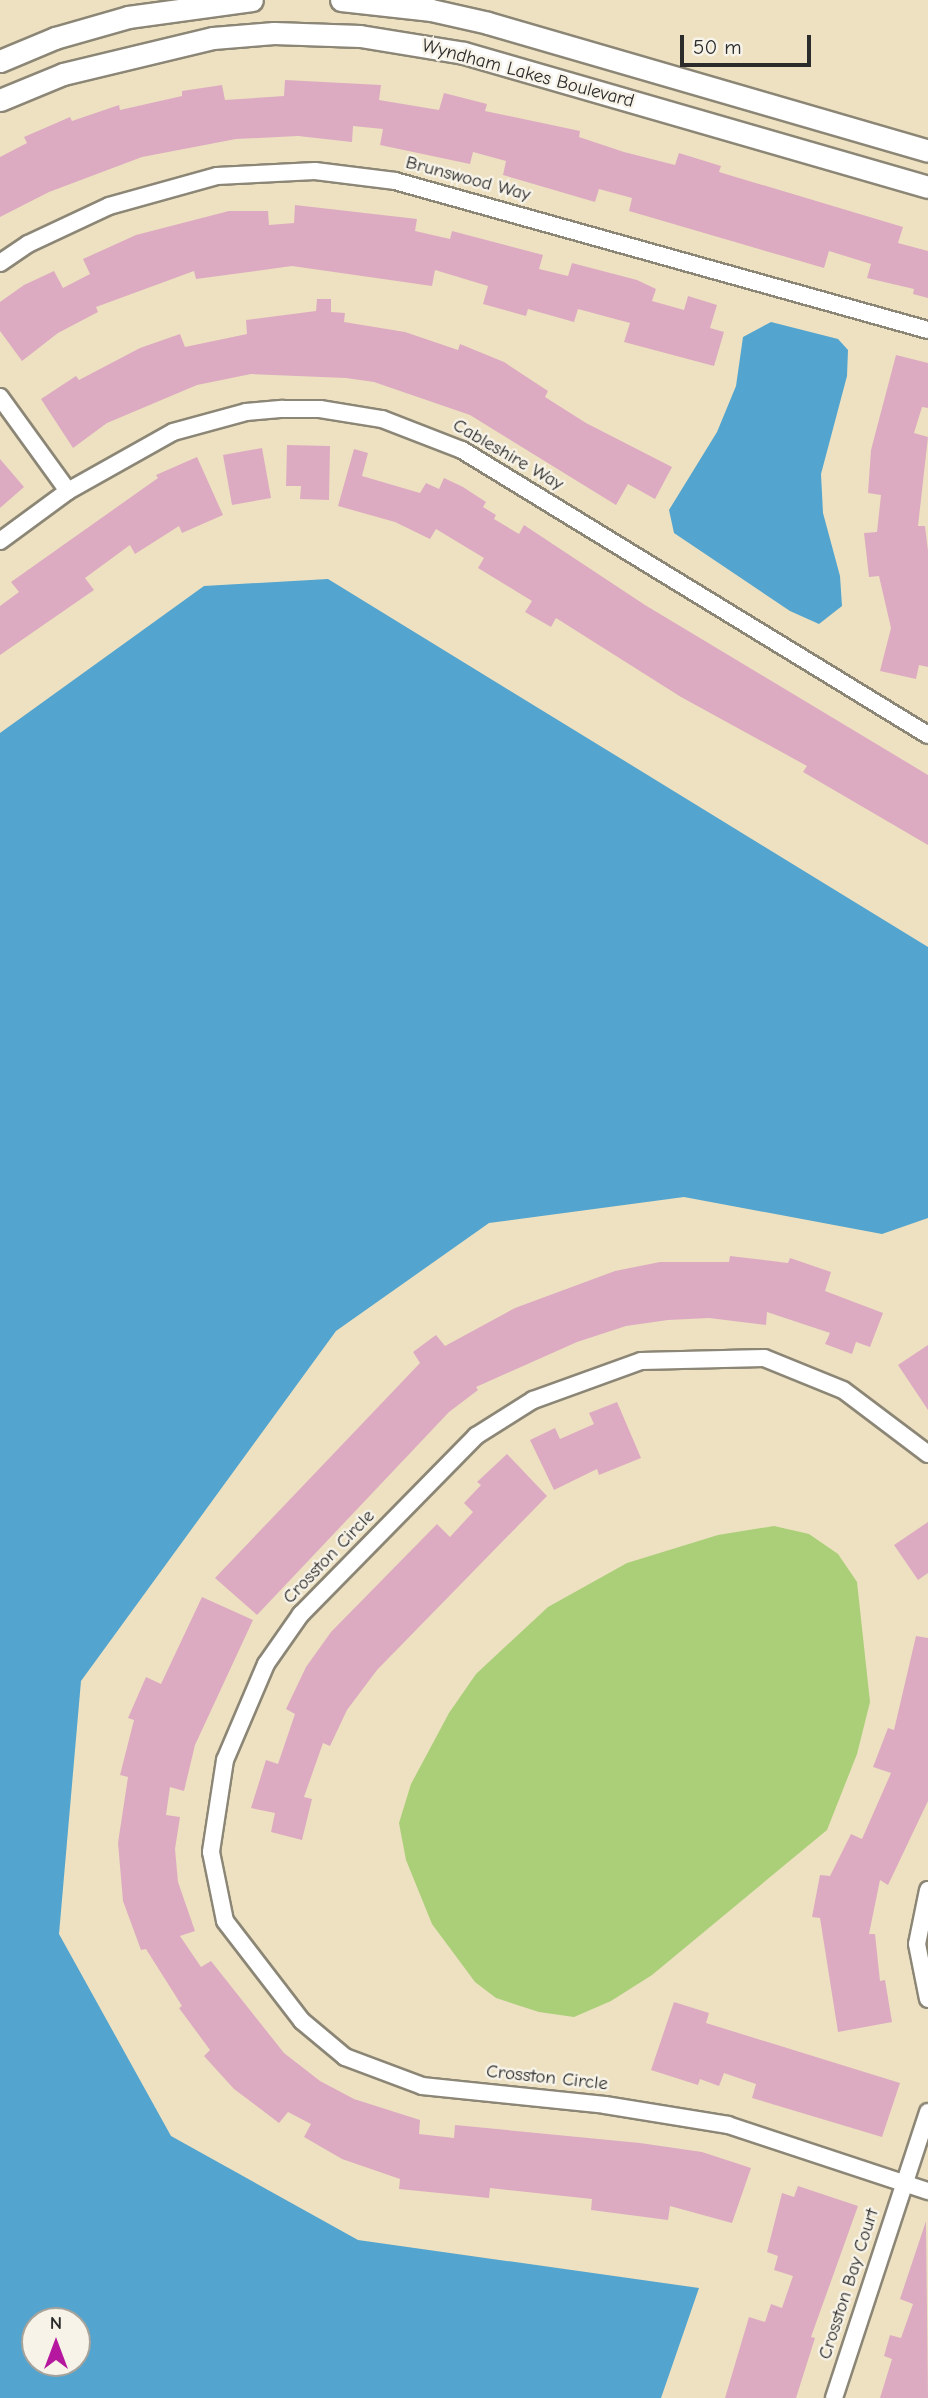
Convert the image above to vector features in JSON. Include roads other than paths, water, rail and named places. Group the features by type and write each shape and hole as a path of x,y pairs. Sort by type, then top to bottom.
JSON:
{"street":[{"path":"0,61 55,38 128,17 252,0"},
{"name":"Wyndham Lakes Boulevard","path":"341,0 431,10 488,23 928,151"},
{"name":"Wyndham Lakes Boulevard","path":"0,100 63,74 213,38 274,33 360,36 464,53 928,187"},
{"name":"Brunswood Way","path":"0,263 28,244 110,206 217,176 315,172 395,181 928,330"},
{"path":"0,397 68,491"},
{"name":"Cableshire Way","path":"0,541 68,491 173,432 246,412 320,409 382,419 462,450 928,735"},
{"name":"Crosston Circle","path":"928,1454 843,1390 764,1358 641,1361 533,1400 476,1436 301,1614 266,1664 225,1760 211,1852 225,1921 302,2021 345,2057 422,2086 606,2105 728,2125 928,2191"},
{"path":"928,1890 917,1944 928,1999"},
{"path":"905,2184 928,2112"},
{"name":"Crosston Bay Court","path":"834,2398 905,2184"}],"water":[{"path":"771,322 838,339 848,350 847,376 821,474 823,513 840,576 842,606 819,624 790,611 674,533 669,510 717,432 736,386 743,337"},
{"path":"328,579 928,947 928,1218 882,1234 684,1197 489,1223 336,1331 81,1681 59,1934 171,2136 358,2240 699,2288 661,2398 0,2398 0,733 204,586"}]}
